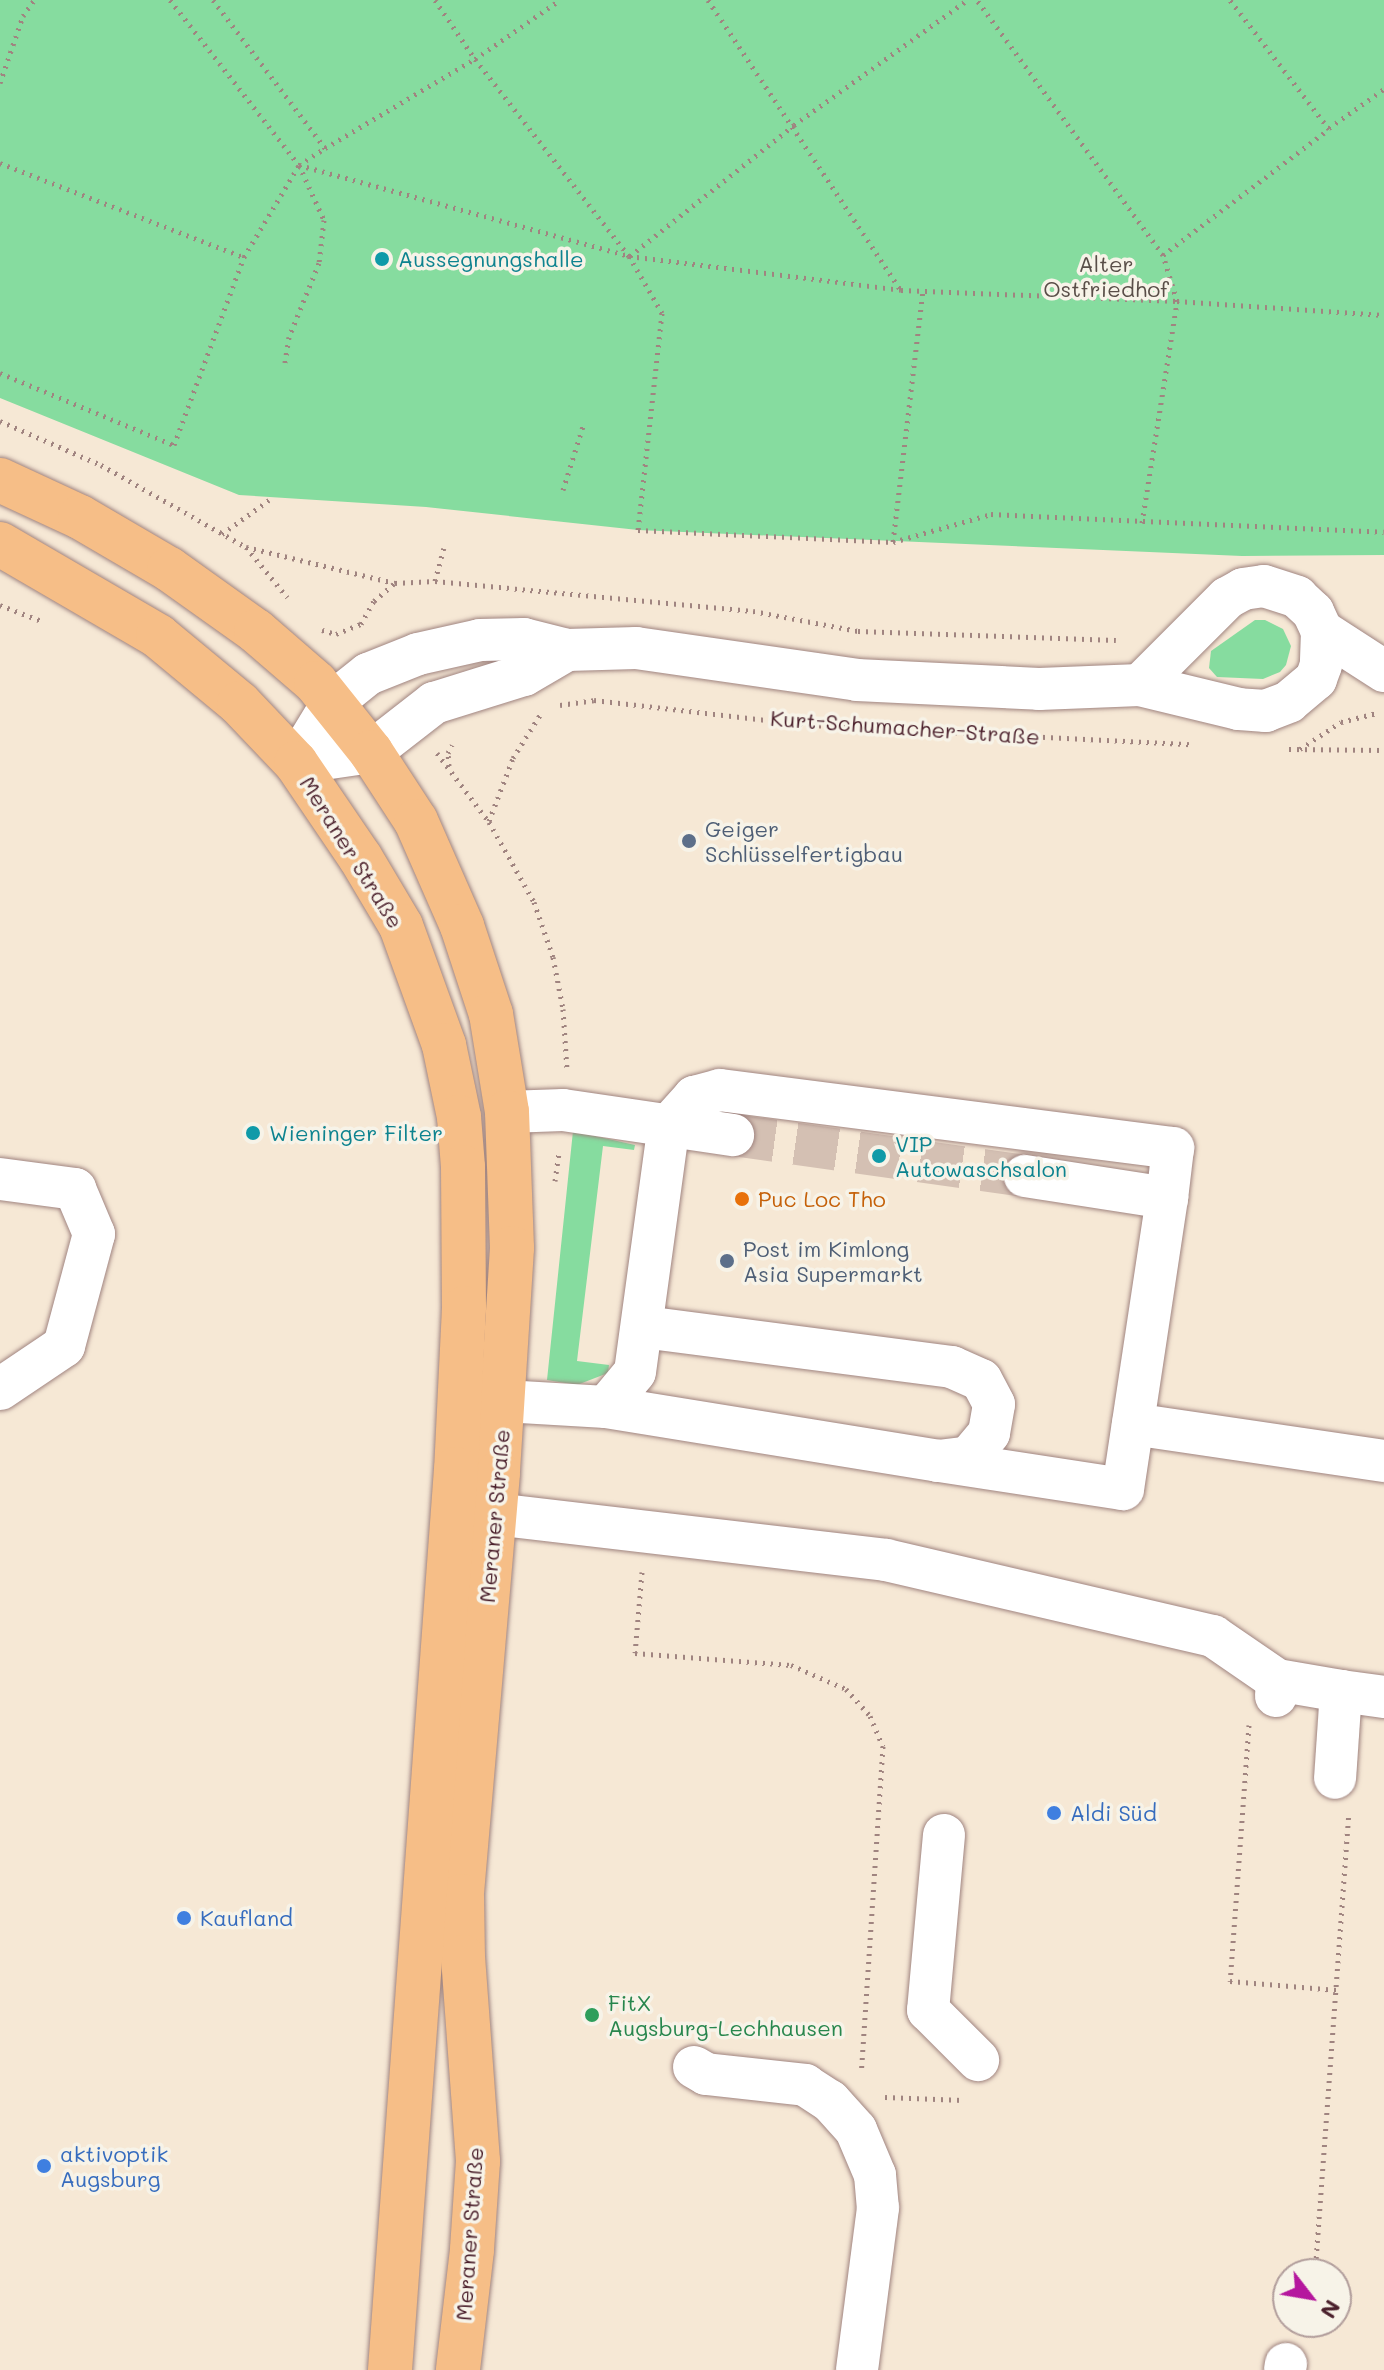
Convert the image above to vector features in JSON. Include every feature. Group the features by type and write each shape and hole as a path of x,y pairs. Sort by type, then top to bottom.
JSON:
{"main road":[{"path":"0,480 80,517 169,569 283,652 333,702"},
{"path":"0,544 158,636 239,703 296,763"},
{"name":"Meraner Straße","path":"333,702 371,752 416,821 462,926 491,1014 507,1112 512,1248 504,1401 462,1896 463,1957 478,2161 472,2250 458,2370"},
{"name":"Meraner Straße","path":"296,763 360,857 401,926 444,1045 459,1117 466,1242 456,1469 390,2370"},
{"path":"459,1117 507,1112"}],"street":[{"path":"1140,685 1212,611 1243,589 1264,586 1285,590 1313,612 1322,631 1384,671"},
{"name":"Kurt-Schumacher-Straße","path":"296,763 333,702 368,674 418,654 480,640 524,639 567,650 636,648 857,680 1039,689 1140,685 1239,709 1266,711 1289,702 1316,679 1321,665 1322,631"},
{"name":"Kurt-Schumacher-Straße","path":"296,763 371,752 434,703 524,675 567,650"},
{"path":"504,1401 606,1407 1123,1489 1173,1148 720,1090 694,1097 669,1125 635,1372 606,1407"},
{"path":"507,1112 563,1110 733,1135"},
{"path":"1025,1176 1167,1198"},
{"path":"0,1179 75,1189 94,1234 64,1346 0,1389"},
{"path":"643,1327 952,1367 981,1380 994,1404 989,1433 969,1457 938,1461"},
{"path":"1133,1424 1384,1461"},
{"path":"495,1514 653,1547 886,1560 1213,1636 1228,1646 1268,1696 1341,1691 1384,1697"},
{"path":"1341,1691 1342,1792"},
{"path":"944,1835 928,2010 977,2081"},
{"path":"702,2064 805,2071 856,2130 875,2175 878,2208 857,2370"}],"path":[{"path":"0,83 23,16 34,0"},
{"path":"170,0 299,165 324,220 319,263 289,337 285,363"},
{"path":"213,0 325,148"},
{"path":"435,0 475,59 629,256 662,313 638,530 893,542 991,514 1384,532"},
{"path":"0,373 174,445 244,257 299,165 475,59 560,0"},
{"path":"708,0 901,290"},
{"path":"629,256 794,125 967,0"},
{"path":"977,0 1163,255 1177,301 1142,523"},
{"path":"1230,0 1329,129"},
{"path":"1163,255 1384,89"},
{"path":"0,163 244,257"},
{"path":"299,165 629,256 901,290 1177,301 1384,315"},
{"path":"893,542 923,291"},
{"path":"0,421 101,465 246,547 395,583 435,581 753,611 858,631 1123,640"},
{"path":"563,490 583,426"},
{"path":"222,534 269,500"},
{"path":"435,581 444,548"},
{"name":"Kurt-Schumacher-Straße","path":"557,706 594,700 811,725 1204,744"},
{"path":"489,822 517,751 545,707 533,710"},
{"path":"1299,749 1341,722 1384,711"},
{"path":"449,767 448,753 454,741"},
{"path":"1283,748 1384,750"},
{"path":"653,1547 635,1653 791,1665 846,1689 870,1716 883,1746 865,2038"},
{"path":"1268,1696 1230,1981 1337,1990"},
{"path":"1316,2258 1337,1990 1342,1792"},
{"path":"873,2097 977,2081"}],"green space":[{"name":"Alter Ostfriedhof","path":"0,0 1384,0 1384,555 1242,556 638,530 426,507 239,495 0,398"},
{"path":"1255,620 1265,620 1283,629 1291,646 1286,665 1280,672 1263,679 1217,677 1209,668 1211,651"},
{"path":"573,1131 635,1145 634,1150 603,1146 577,1361 609,1365 608,1373 577,1385 547,1380"}],"tunnel":[{"path":"733,1135 1025,1176"}],"place":[{"name":"Aussegnungshalle","path":"382,259"},
{"name":"Geiger Schlüsselfertigbau","path":"689,841"},
{"name":"Wieninger Filter","path":"253,1133"},
{"name":"VIP Autowaschsalon","path":"879,1156"},
{"name":"Puc Loc Tho","path":"742,1199"},
{"name":"Post im Kimlong Asia Supermarkt","path":"727,1261"},
{"name":"Aldi Süd","path":"1054,1813"},
{"name":"Kaufland","path":"184,1918"},
{"name":"FitX Augsburg-Lechhausen","path":"592,2015"},
{"name":"aktivoptik Augsburg","path":"44,2166"}]}
